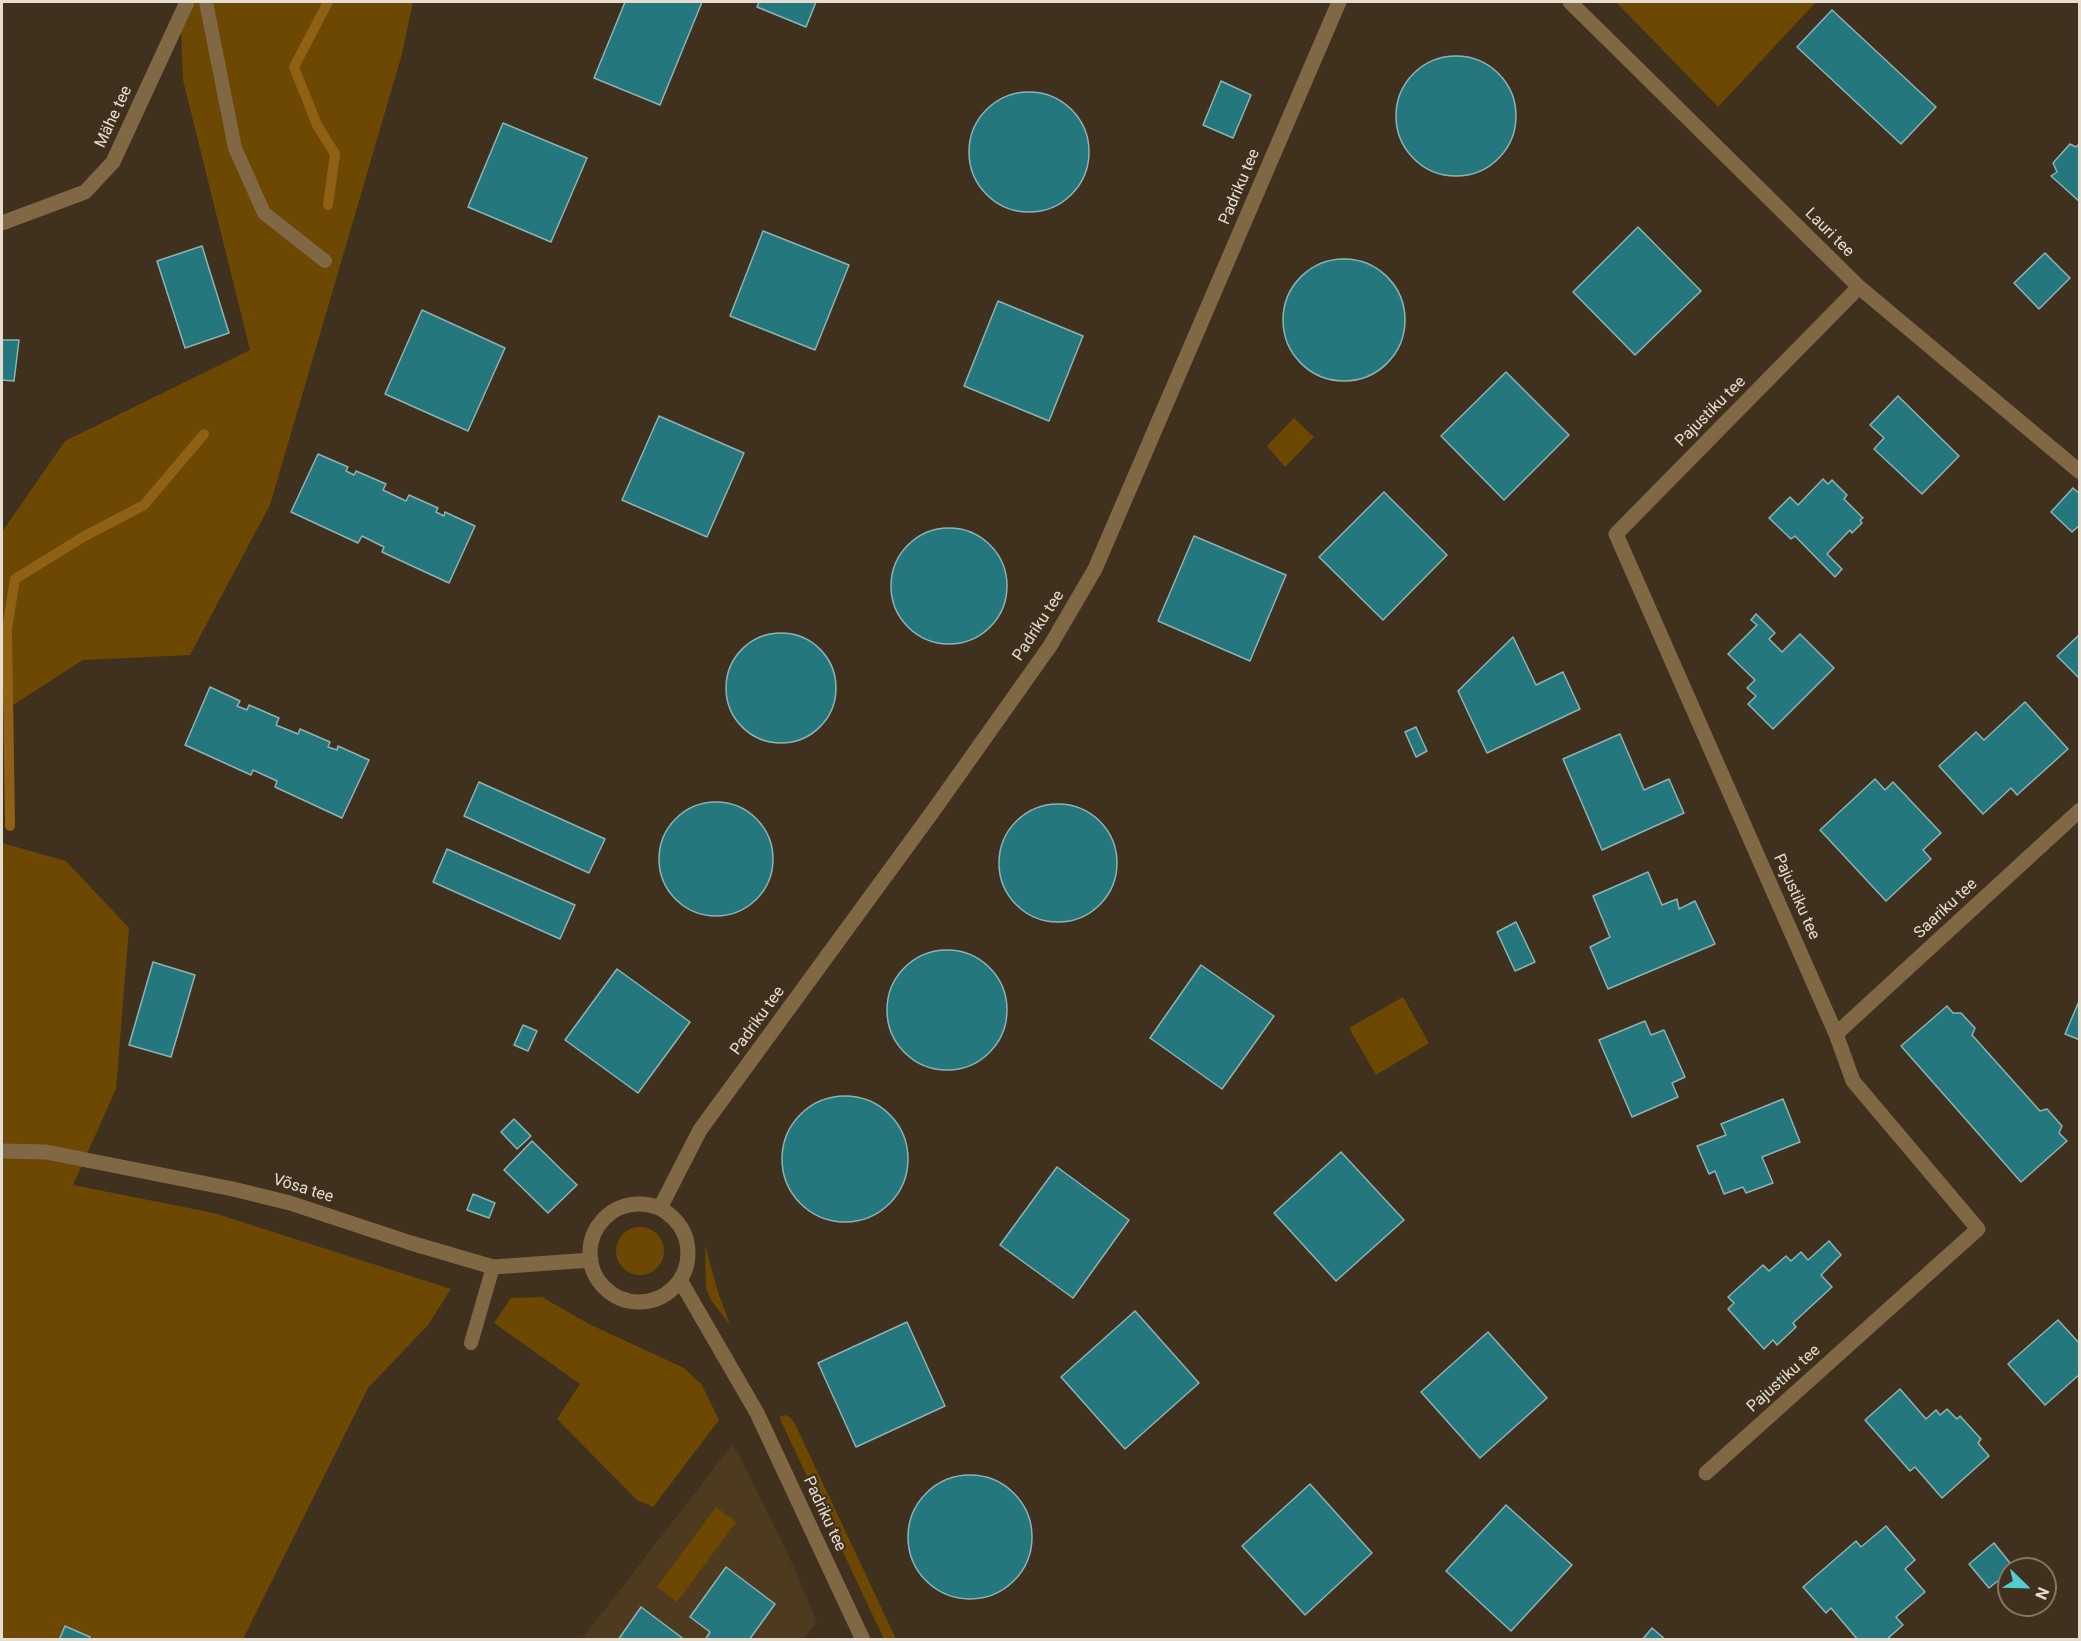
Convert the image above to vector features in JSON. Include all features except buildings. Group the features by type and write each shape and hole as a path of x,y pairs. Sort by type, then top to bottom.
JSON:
{"street":[{"name":"Mähe tee","path":"2,223 85,192 113,162 187,2"},
{"name":"Padriku tee","path":"660,1208 700,1130 936,807 1050,646 1095,569 1339,2"},
{"name":"Lauri tee","path":"1570,2 1859,287 2079,472"},
{"name":"Pajustiku tee","path":"1706,1473 1978,1229 1853,1081 1836,1034 1616,534 1859,287"},
{"name":"Saariku tee","path":"1836,1034 2079,810"},
{"name":"Võsa tee","path":"2,1151 46,1152 233,1189 290,1203 493,1267 591,1260"},
{"path":"636,1203 660,1208 674,1218 684,1231 688,1248 687,1265 680,1280 670,1291 657,1299 643,1302 628,1301 614,1296 595,1274 591,1260 594,1233 601,1221 611,1212 636,1203"},
{"name":"Padriku tee","path":"680,1280 757,1413 862,1640"}],"lane":[{"path":"206,2 235,148 264,213 325,261"},
{"path":"471,1343 493,1267"}],"shaded area":[{"path":"180,2 413,2 402,54 270,505 190,655 83,660 2,712 2,532 65,441 250,350 183,80"},
{"path":"1616,2 1816,2 1718,107"},
{"path":"1294,418 1314,437 1285,467 1267,446"},
{"path":"2,843 66,861 129,928 116,1089 73,1185 214,1213 451,1289 428,1325 368,1388 243,1639 2,1639"},
{"path":"1403,997 1429,1043 1376,1075 1349,1028"},
{"path":"635,1227 645,1227 657,1234 664,1246 664,1256 657,1268 645,1275 635,1275 620,1264 616,1256 616,1246 627,1231"},
{"path":"705,1245 730,1325 710,1299 706,1288"},
{"path":"542,1297 589,1324 684,1368 702,1385 719,1420 653,1507 637,1500 557,1419 580,1384 494,1323 511,1298"},
{"path":"785,1415 795,1424 896,1639 884,1639 779,1417"},
{"path":"732,1445 788,1554 817,1622 804,1639 581,1640"},
{"path":"716,1507 736,1522 677,1602 657,1587"}],"waterway":[{"path":"328,2 294,67 317,125 335,154 328,205"},
{"path":"10,826 7,629 15,579 83,537 144,505 204,434"}]}
